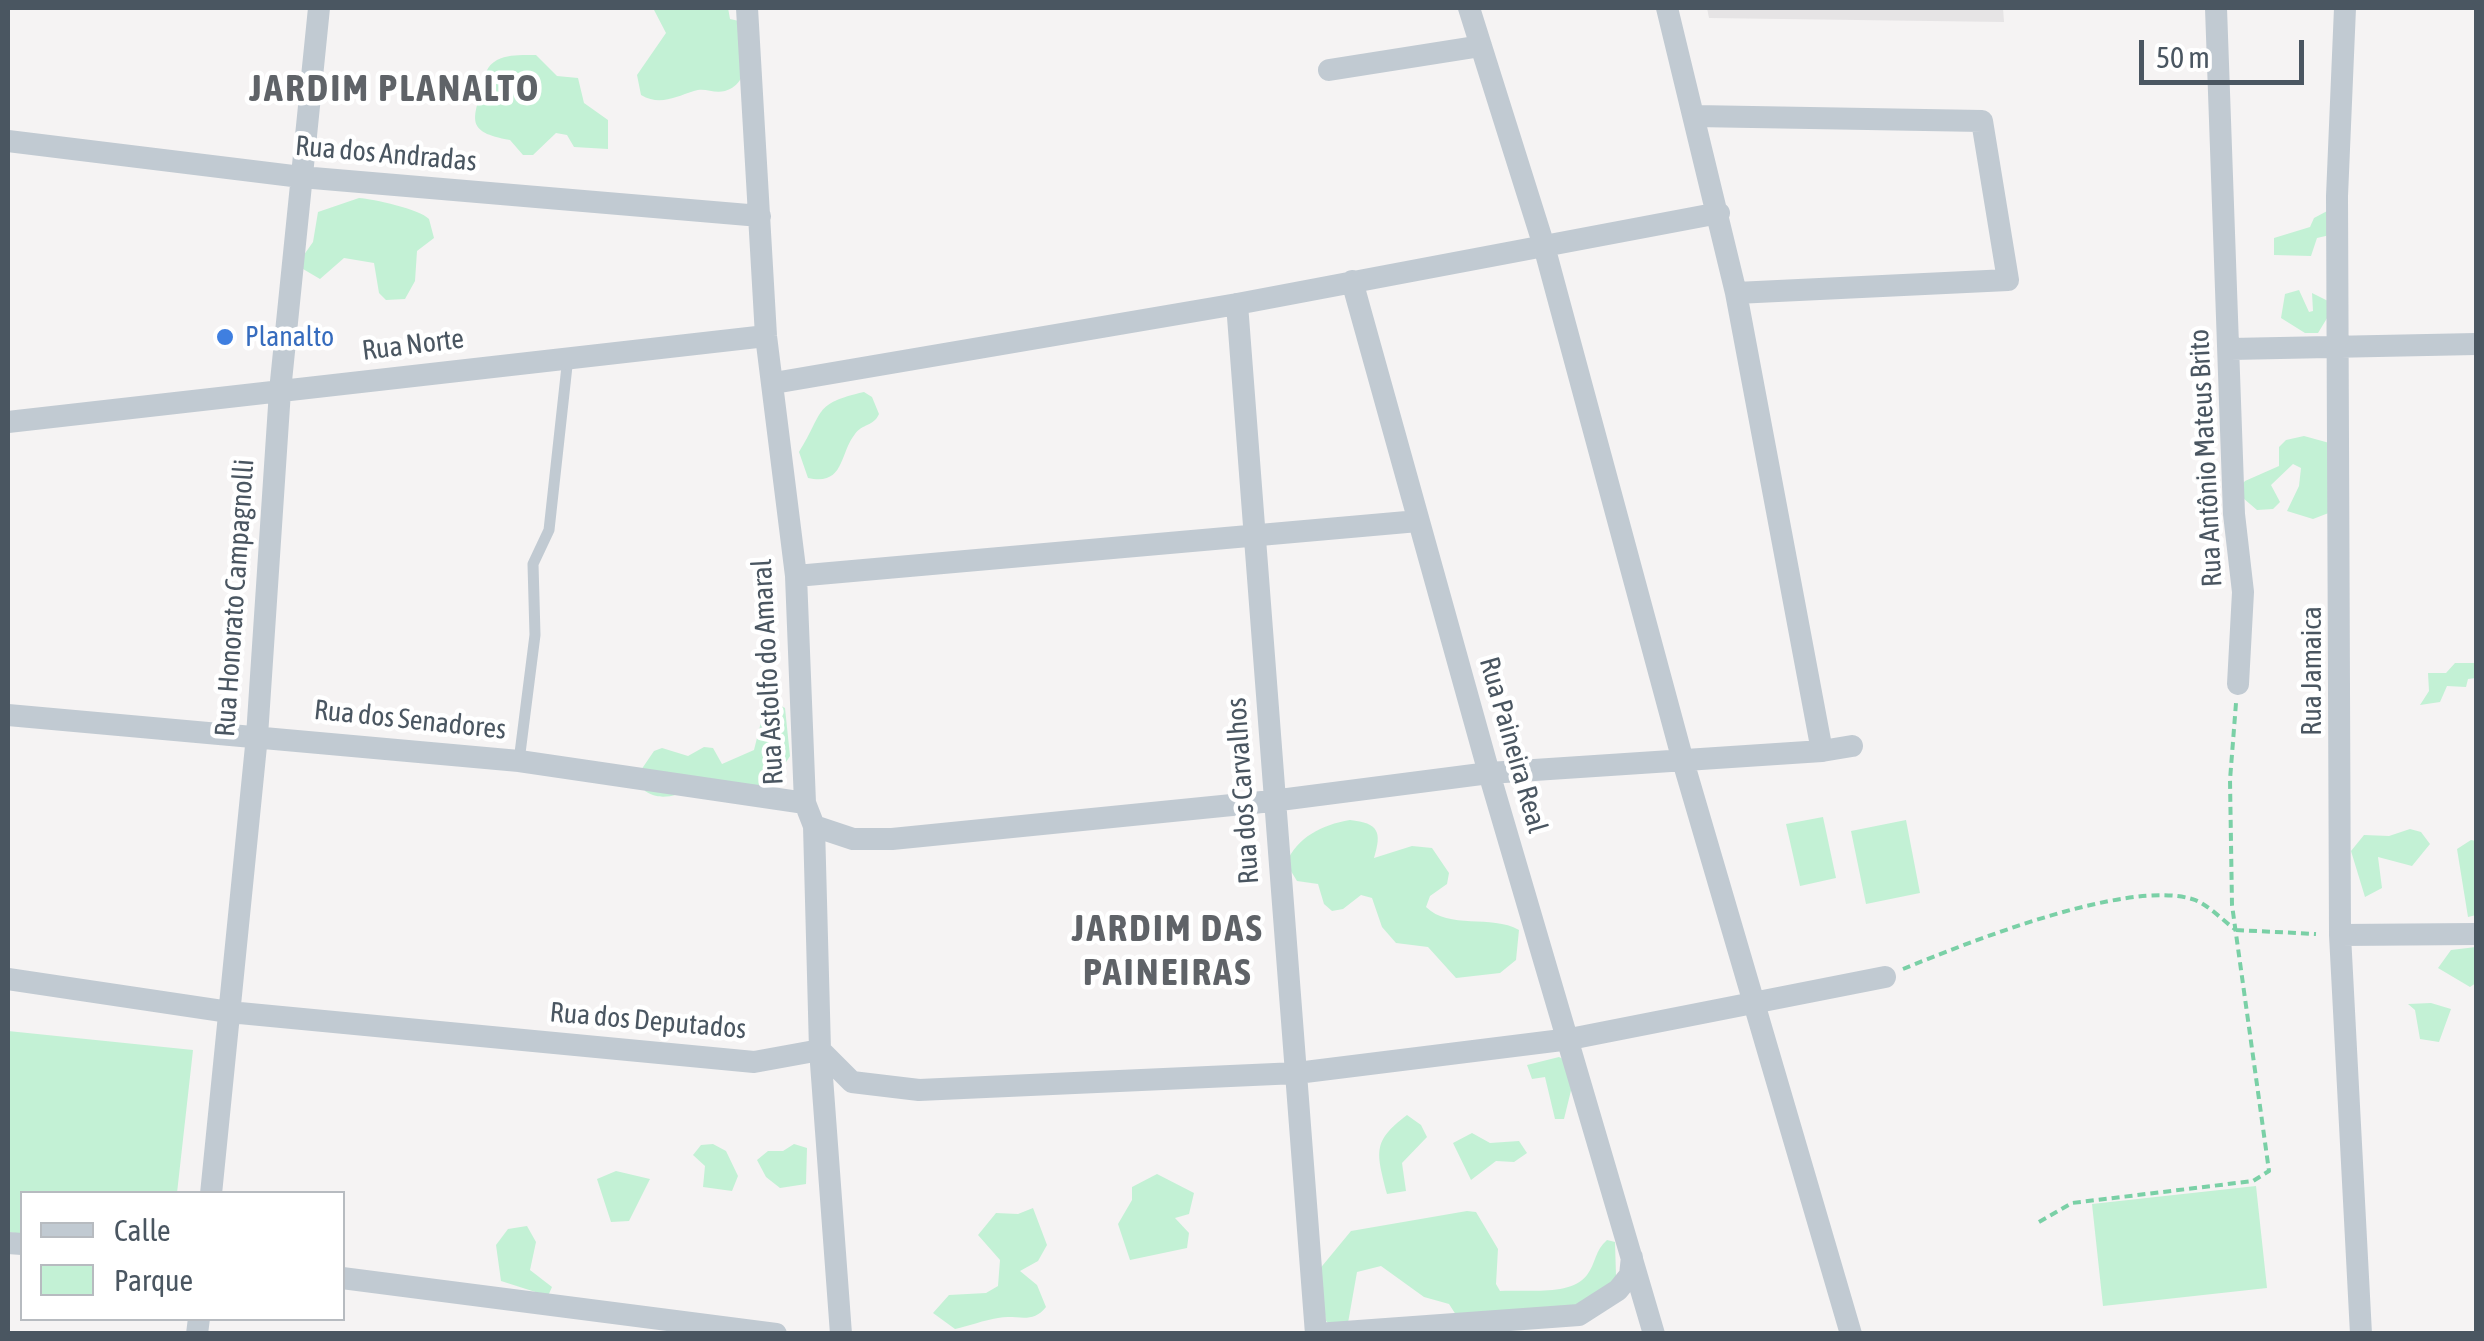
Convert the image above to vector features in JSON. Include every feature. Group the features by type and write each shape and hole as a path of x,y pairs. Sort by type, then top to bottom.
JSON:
{"street":[{"name":"Rua Honorato Campagnolli","path":"211,1191 256,736 280,391 318,8"},
{"name":"Rua Astolfo do Amaral","path":"748,8 766,336 796,576 805,803 814,826 820,1050 841,1334"},
{"path":"1468,8 1544,246 1683,761 1851,1334"},
{"path":"1668,8 1736,293 1822,751"},
{"name":"Rua Antônio Mateus Brito","path":"2216,8 2234,514 2243,592 2238,684"},
{"name":"Rua Jamaica","path":"2344,8 2337,196 2341,347 2340,935 2351,1216 2361,1334"},
{"path":"1329,70 1481,46"},
{"path":"1696,116 1982,121 2008,280 1736,293"},
{"name":"Rua dos Andradas","path":"8,141 301,177 760,216"},
{"path":"774,383 1237,304 1719,213"},
{"name":"Rua Paineira Real","path":"1352,281 1489,773 1654,1334"},
{"name":"Rua dos Carvalhos","path":"1237,304 1257,534 1272,802 1316,1334"},
{"name":"Rua Norte","path":"8,422 766,336"},
{"path":"2231,349 2476,344"},
{"path":"796,576 1418,521"},
{"name":"Rua dos Senadores","path":"8,715 520,761 805,803"},
{"path":"814,826 852,839 892,839 1272,802 1489,773 1852,746"},
{"path":"2340,935 2476,934"},
{"path":"820,1050 852,1082 919,1090 1297,1073 1570,1039 1885,977"},
{"name":"Rua dos Deputados","path":"8,979 229,1012 754,1062 820,1050"},
{"path":"1316,1334 1578,1315 1618,1290 1630,1274 1632,1257"},
{"path":"345,1278 776,1334"}],"lane":[{"path":"520,761 536,635 533,564 549,530 568,357"}],"path":[{"path":"2039,1222 2072,1202 2266,1176 2270,1172 2232,905 2230,780 2238,684"},
{"path":"1885,977 1996,932 2116,902 2170,896 2196,899 2236,930 2340,935"}],"shaded area":[{"path":"1707,8 2003,8 2004,22 1709,18"}],"green space":[{"path":"653,8 728,8 730,19 739,21 745,50 741,79 721,92 698,90 661,100 641,95 637,75 666,33"},
{"path":"536,55 557,76 578,78 584,103 608,120 608,149 574,147 567,135 556,133 533,155 523,155 510,140 479,128 475,115 490,65 506,57"},
{"path":"359,198 407,208 429,219 434,238 417,251 415,281 405,299 386,300 379,293 374,263 344,258 320,279 303,269 301,259 313,242 318,212"},
{"path":"2331,209 2330,235 2317,238 2311,256 2274,255 2274,238 2310,227 2314,218"},
{"path":"2299,290 2309,312 2313,311 2312,293 2328,301 2332,310 2318,333 2305,333 2281,318 2285,294"},
{"path":"864,392 872,397 877,418 855,434 835,473 820,479 808,478 799,452 822,411 827,405"},
{"path":"2304,436 2333,444 2339,509 2313,519 2287,511 2299,486 2301,468 2293,464 2271,485 2280,502 2273,509 2257,510 2236,492 2245,481 2279,466 2279,447 2286,440"},
{"path":"2455,663 2476,663 2476,678 2468,679 2466,687 2447,686 2440,702 2420,705 2429,691 2428,673 2446,673"},
{"path":"777,704 785,708 790,756 764,796 740,803 693,793 660,797 645,791 639,773 654,751 662,748 688,756 704,747 713,748 722,764 754,750 763,714"},
{"path":"1823,817 1836,878 1800,886 1786,824"},
{"path":"1350,820 1376,830 1374,858 1412,846 1432,848 1449,873 1447,884 1430,896 1426,907 1446,918 1496,923 1519,930 1516,960 1500,973 1456,978 1428,947 1396,943 1382,927 1372,898 1361,895 1343,909 1332,911 1324,904 1318,884 1297,881 1286,863 1297,846 1312,834"},
{"path":"1906,820 1920,893 1866,904 1851,831"},
{"path":"2410,829 2421,832 2430,844 2412,866 2378,857 2382,888 2365,897 2351,851 2364,835 2389,836"},
{"path":"2476,841 2476,915 2468,917 2457,849"},
{"path":"2476,947 2476,983 2470,987 2438,968 2451,950"},
{"path":"2431,1003 2451,1009 2439,1042 2420,1039 2415,1010 2408,1004"},
{"path":"8,1031 193,1050 177,1191 20,1191 20,1234 8,1232"},
{"path":"1559,1057 1577,1066 1564,1119 1555,1119 1545,1077 1532,1079 1527,1065"},
{"path":"1407,1115 1421,1125 1427,1137 1402,1163 1406,1191 1387,1194 1379,1158 1382,1141"},
{"path":"1472,1133 1490,1143 1519,1141 1527,1153 1514,1162 1496,1161 1471,1180 1453,1143"},
{"path":"713,1144 726,1151 738,1176 732,1191 703,1187 705,1166 693,1155 701,1145"},
{"path":"794,1144 807,1148 806,1184 780,1188 766,1177 757,1160 768,1151 783,1151"},
{"path":"616,1171 650,1179 629,1221 611,1222 597,1179"},
{"path":"1157,1174 1194,1193 1189,1214 1175,1218 1189,1233 1187,1248 1130,1260 1118,1224 1132,1200 1132,1187"},
{"path":"2256,1186 2267,1288 2103,1306 2092,1204"},
{"path":"1033,1208 1047,1245 1038,1261 1020,1271 1037,1285 1046,1307 1035,1316 998,1318 955,1329 933,1313 949,1295 986,1293 998,1286 1000,1260 978,1235 996,1213 1018,1214"},
{"path":"1476,1212 1498,1249 1496,1284 1500,1291 1570,1286 1587,1275 1607,1240 1615,1242 1616,1276 1600,1306 1458,1318 1449,1304 1424,1297 1381,1266 1357,1272 1348,1323 1332,1326 1326,1321 1318,1271 1351,1231"},
{"path":"527,1226 536,1242 530,1270 552,1287 548,1296 501,1281 496,1245 508,1229"}],"place":[{"name":"Planalto","path":"225,337"}],"district":[{"name":"JARDIM PLANALTO","path":"395,89"},
{"name":"JARDIM DAS PAINEIRAS","path":"1168,951"}]}
